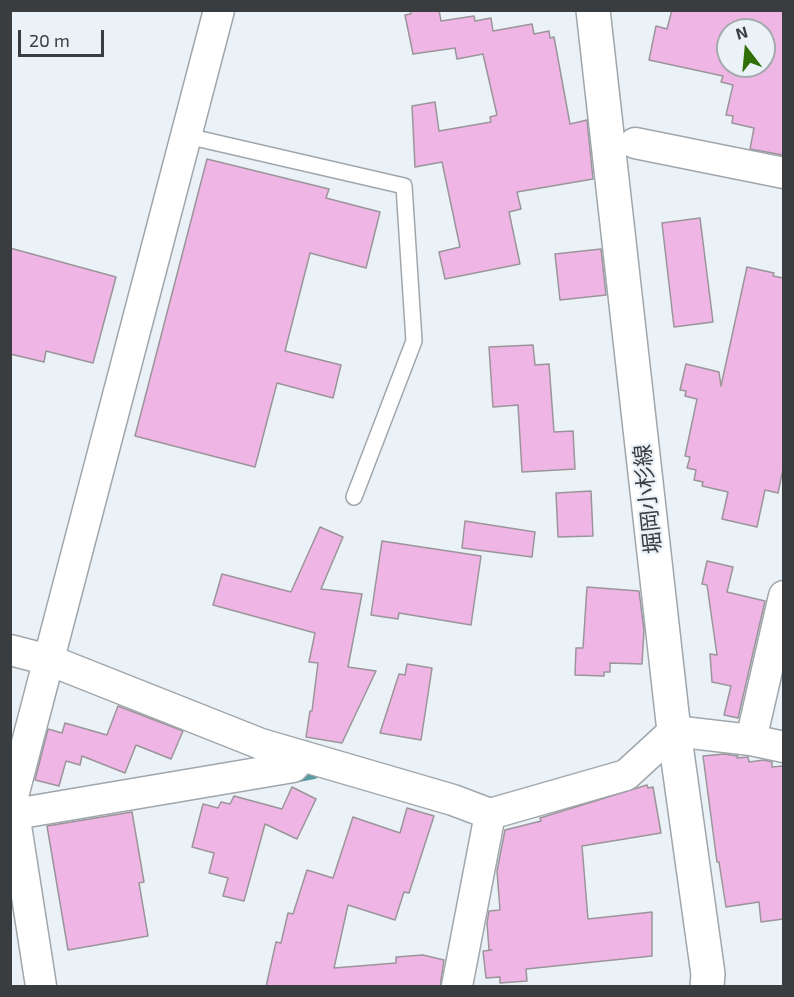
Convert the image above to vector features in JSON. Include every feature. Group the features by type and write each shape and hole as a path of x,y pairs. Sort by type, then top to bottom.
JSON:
{"main road":[{"name":"堀岡小杉線","path":"593,10 674,731 708,974 707,987"}],"street":[{"path":"41,987 12,800 219,10"},
{"path":"635,142 783,173"},
{"path":"751,740 783,596"},
{"path":"10,650 49,660 261,744 453,800 490,814 627,775 674,731 751,740 783,747"},
{"path":"13,817 293,767 303,756"},
{"path":"457,987 490,814"}],"lane":[{"path":"187,136 404,186 414,342 354,497"}],"building":[{"path":"410,10 439,10 441,21 474,16 475,21 491,18 493,31 532,24 534,34 549,31 550,38 554,37 570,124 587,120 593,179 517,192 521,209 509,212 520,264 445,279 439,252 460,247 442,162 415,167 412,106 435,102 439,131 491,122 490,117 497,115 483,54 457,59 455,48 413,54 405,15 411,14"},
{"path":"672,10 783,10 783,155 750,149 754,128 732,123 733,116 726,115 733,85 721,82 722,78 776,78 776,18 716,18 716,74 649,60 656,26 667,29"},
{"path":"207,159 329,189 326,198 380,212 366,268 310,253 285,351 341,365 333,398 277,383 255,467 135,436"},
{"path":"700,218 713,322 674,327 662,223"},
{"path":"10,248 116,277 93,363 46,351 44,362 10,354"},
{"path":"601,249 606,295 560,300 555,254"},
{"path":"747,267 774,273 773,276 783,278 783,469 778,493 765,490 757,527 722,519 728,492 702,486 703,482 694,480 696,470 687,468 690,457 685,456 697,399 685,396 686,391 680,390 686,364 719,372 721,386"},
{"path":"533,345 535,365 549,364 554,432 573,431 575,469 522,472 518,405 493,407 489,347"},
{"path":"591,491 593,536 558,537 556,493"},
{"path":"465,521 535,532 532,557 462,548"},
{"path":"320,527 343,537 321,589 362,594 348,667 376,671 342,743 306,737 318,663 309,662 315,633 213,605 222,574 291,592"},
{"path":"382,541 481,556 471,625 399,613 398,619 371,615"},
{"path":"707,561 733,567 727,592 765,601 738,718 724,715 731,686 712,682 710,654 717,655 707,585 702,584"},
{"path":"587,587 639,591 644,630 642,664 610,663 610,672 604,672 604,676 575,675 576,648 583,648"},
{"path":"407,664 432,668 421,740 380,733 399,674 405,675"},
{"path":"118,706 183,731 171,759 136,745 125,773 82,756 80,765 66,761 59,786 35,780 48,729 62,733 65,723 107,735"},
{"path":"724,754 738,756 737,758 748,757 749,762 764,760 772,762 772,767 783,766 783,919 761,922 759,902 726,907 719,862 717,862 703,756"},
{"path":"647,785 648,788 653,787 661,833 582,846 588,919 652,912 652,956 526,969 527,981 500,983 500,977 486,978 483,951 492,950 489,950 487,923 489,911 500,910 497,871 505,830 541,821 540,818"},
{"path":"292,787 316,799 297,839 265,824 244,901 223,896 228,878 209,873 214,853 192,847 203,804 218,808 221,802 230,804 234,796 282,809"},
{"path":"407,808 434,816 409,893 404,892 395,920 348,905 334,968 396,963 396,957 423,955 444,960 440,987 266,987 276,942 281,943 288,913 293,914 307,870 333,878 353,817 400,833"},
{"path":"132,812 144,882 139,883 148,936 68,950 47,826"}],"waterway":[{"path":"293,779 314,775"}]}
